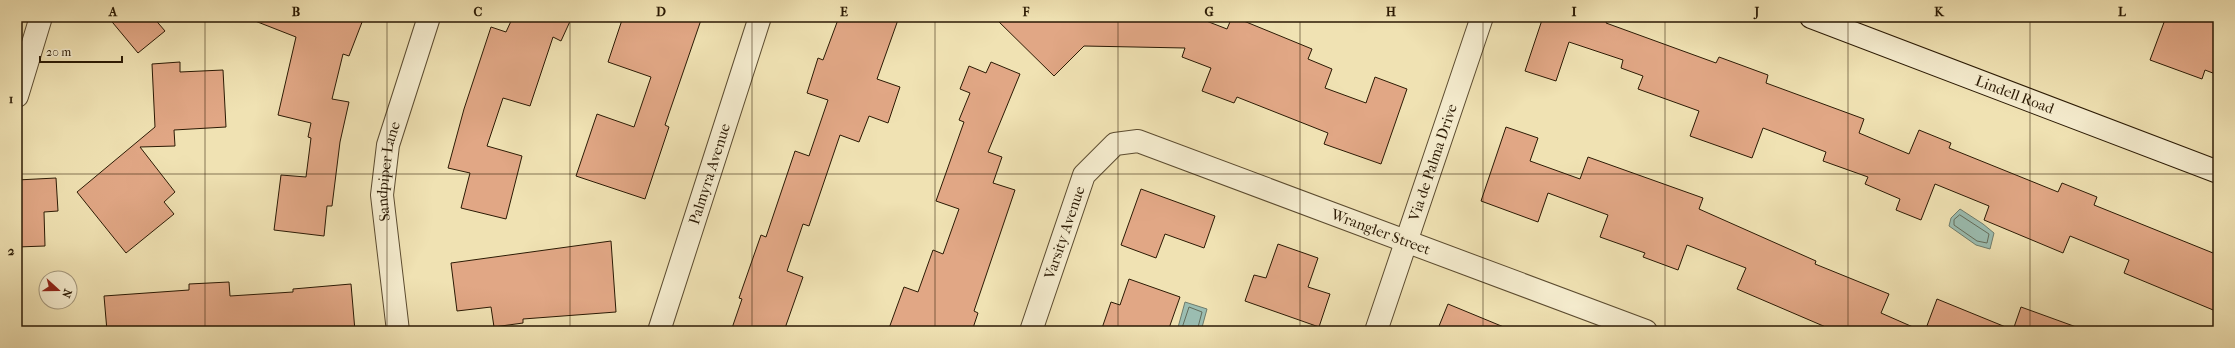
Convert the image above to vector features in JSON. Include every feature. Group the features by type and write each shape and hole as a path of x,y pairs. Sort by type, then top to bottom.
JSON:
{"street":[{"path":"17,96 41,17"},
{"name":"Sandpiper Lane","path":"398,331 382,195 388,145 429,17"},
{"name":"Palmyra Avenue","path":"659,331 760,17"},
{"name":"Via de Palma Drive","path":"1376,331 1482,17"},
{"name":"Lindell Road","path":"1811,17 2218,172"},
{"name":"Wrangler Street","path":"1115,144 1138,141 1646,331"},
{"name":"Varsity Avenue","path":"1031,331 1084,175 1115,144"}],"water":[{"path":"1960,209 1994,233 1990,249 1976,245 1949,226 1951,218"},
{"path":"1185,302 1207,309 1201,331 1177,331"}],"building":[{"path":"108,17 153,17 165,31 138,53"},
{"path":"250,17 364,17 349,56 343,54 332,99 349,102 340,142 332,206 327,206 324,236 274,230 281,175 306,177 311,138 308,137 311,123 278,115 296,37 250,19"},
{"path":"508,17 572,17 561,41 553,37 530,106 503,98 487,146 522,156 506,219 461,208 470,173 448,168 464,109 491,27 506,32 512,19"},
{"path":"623,17 702,17 665,125 669,127 645,199 576,176 597,114 634,127 651,77 608,62"},
{"path":"839,17 899,17 877,79 900,87 888,123 869,116 859,142 840,135 809,226 803,224 787,271 803,277 784,331 731,331 742,299 739,298 761,235 766,237 795,151 809,156 828,100 807,93 818,58 823,60"},
{"path":"994,17 1196,17 1227,29 1232,17 1234,17 1312,49 1308,59 1332,69 1325,88 1366,103 1375,77 1407,89 1381,164 1324,144 1328,133 1237,97 1234,103 1202,91 1211,68 1182,57 1185,48 1084,46 1054,76"},
{"path":"1543,17 1608,17 1606,23 1716,63 1719,57 1768,75 1766,83 1864,119 1859,133 1909,154 1919,130 1951,143 1949,148 2058,192 2062,183 2097,197 2094,205 2218,255 2218,312 2124,273 2129,260 2070,236 2063,253 1984,220 1989,206 1935,184 1921,220 1896,210 1900,199 1865,184 1868,177 1823,161 1826,152 1763,128 1752,158 1690,136 1699,111 1638,89 1643,76 1621,68 1623,60 1569,42 1556,81 1525,71"},
{"path":"2166,17 2218,17 2218,75 2205,70 2202,79 2150,60"},
{"path":"180,62 180,72 223,70 226,127 174,130 175,146 140,147 175,192 164,202 174,214 126,253 77,192 155,127 152,64"},
{"path":"991,62 1020,74 988,152 1002,157 993,183 1015,190 974,311 978,313 972,331 888,331 904,287 918,292 933,250 943,254 959,209 936,201 964,122 959,120 970,93 960,89 969,66 986,73"},
{"path":"1506,127 1538,138 1530,161 1580,179 1588,157 1703,198 1699,209 1816,261 1815,264 1889,294 1881,313 1922,331 1835,331 1737,289 1746,268 1687,245 1678,270 1643,257 1645,253 1600,237 1608,215 1548,193 1538,222 1481,201"},
{"path":"56,178 58,211 44,212 45,246 17,247 17,180"},
{"path":"1141,189 1215,216 1204,248 1165,234 1156,258 1121,245"},
{"path":"611,241 616,312 523,319 523,323 494,327 491,307 457,311 451,263"},
{"path":"1278,244 1318,258 1308,287 1330,294 1319,327 1245,301 1254,275 1266,278"},
{"path":"1129,279 1180,297 1168,331 1101,331 1111,302 1120,305"},
{"path":"229,282 230,296 293,292 293,289 351,284 355,331 107,331 104,296 189,290 189,284"},
{"path":"1937,299 2013,330 2021,307 2079,328 2078,331 1925,331"},
{"path":"1448,304 1511,330 1511,331 1437,331"}]}
